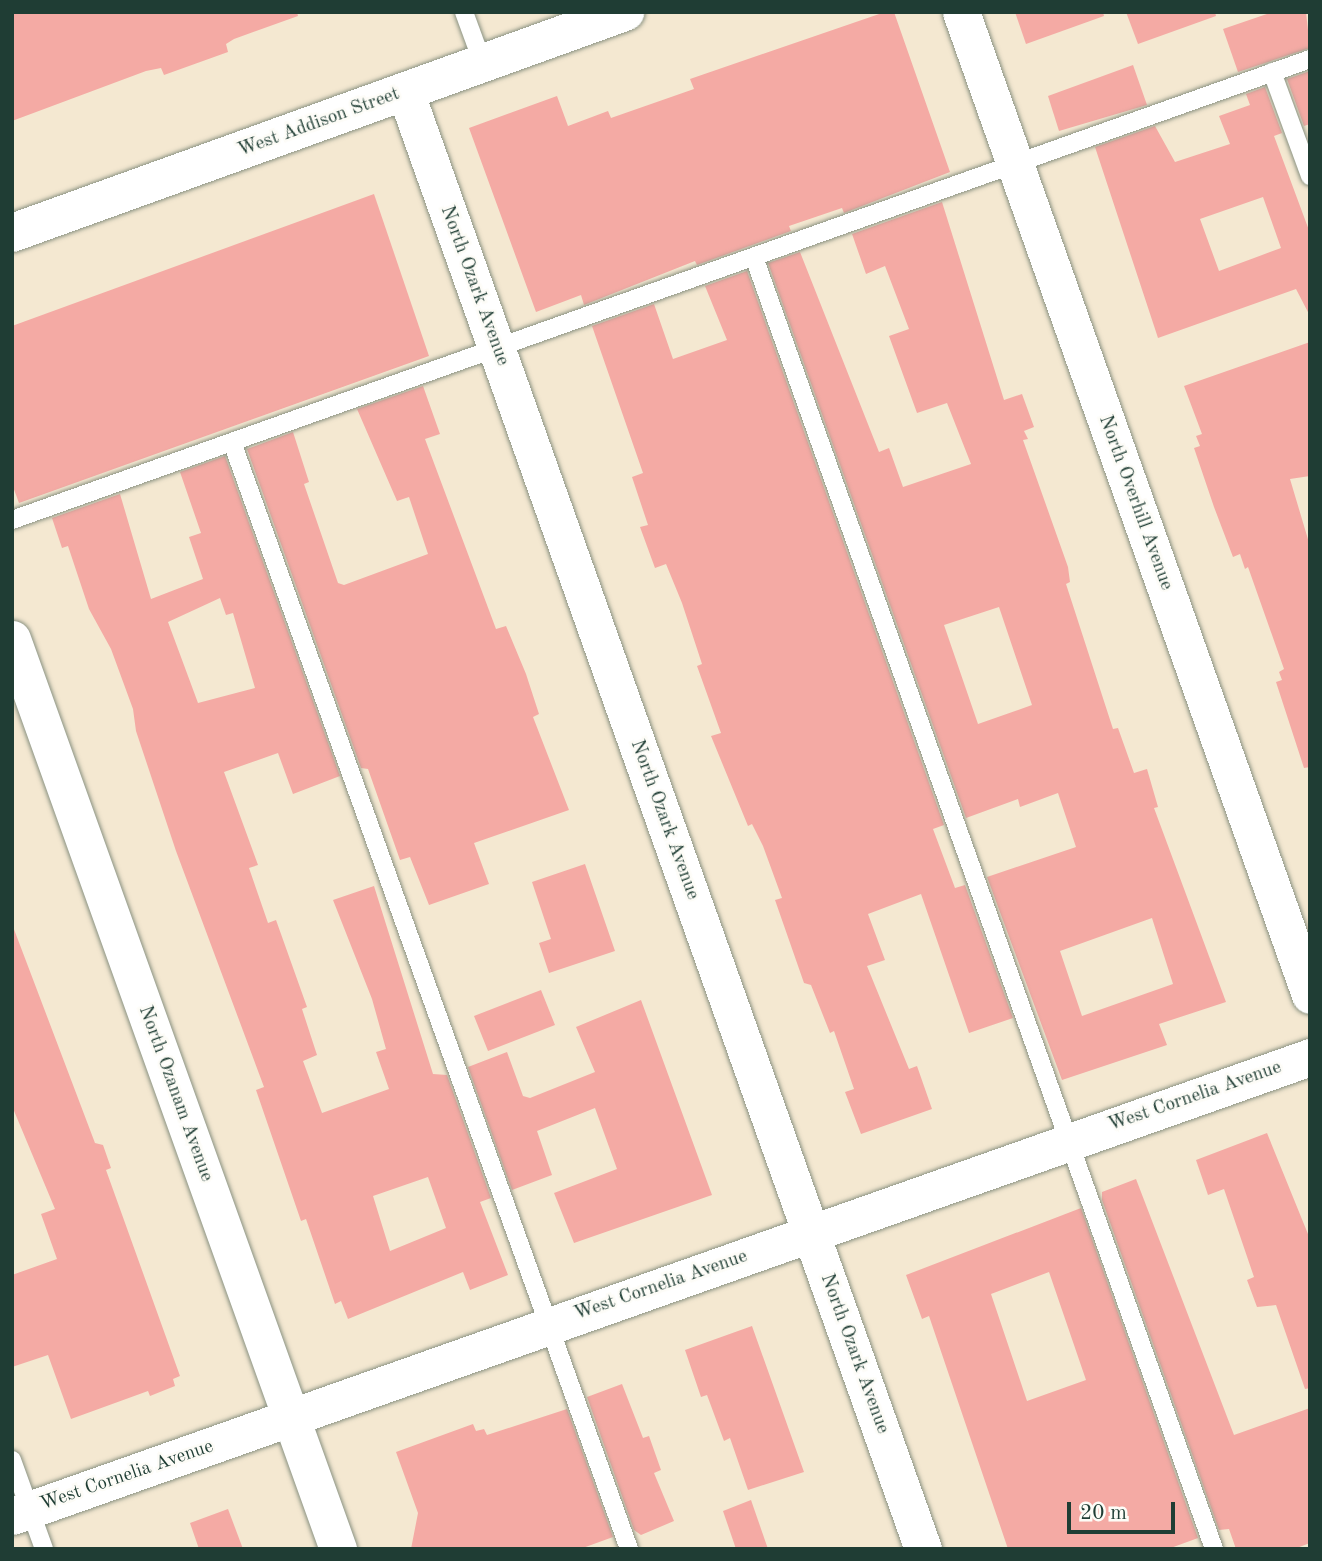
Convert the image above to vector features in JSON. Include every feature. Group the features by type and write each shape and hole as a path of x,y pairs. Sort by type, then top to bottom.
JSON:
{"street":[{"name":"West Addison Street","path":"12,233 625,12"},
{"name":"North Overhill Avenue","path":"961,12 1310,995"},
{"name":"North Ozark Avenue","path":"405,91 923,1549"},
{"name":"North Ozanam Avenue","path":"12,639 338,1549"},
{"name":"West Cornelia Avenue","path":"21,1513 1310,1057"}],"lane":[{"path":"464,12 483,64"},
{"path":"12,520 1310,59"},
{"path":"1272,72 1310,176"},
{"path":"754,257 1214,1549"},
{"path":"232,442 629,1549"},
{"path":"12,1460 21,1513 44,1549"}],"building":[{"path":"12,12 297,12 298,16 234,39 226,44 228,52 164,75 161,68 146,71 12,121"},
{"path":"885,12 894,12 950,172 844,213 842,208 789,226 791,231 697,265 695,261 584,305 581,295 536,312 469,128 557,96 568,126 608,111 611,118 694,89 690,79"},
{"path":"1015,12 1103,12 1104,16 1026,44"},
{"path":"1126,12 1215,12 1216,16 1138,44"},
{"path":"1273,12 1306,12 1310,48 1238,72 1223,29"},
{"path":"1133,65 1147,105 1059,131 1048,96"},
{"path":"1310,71 1310,124 1304,126 1287,79"},
{"path":"1265,87 1282,133 1274,136 1310,233 1310,316 1296,289 1158,338 1095,147 1155,126 1175,162 1230,144 1219,116 1250,105 1246,94","holes":["1263,197 1281,248 1219,271 1200,219"]},
{"path":"374,194 429,356 19,503 12,484 12,326"},
{"path":"942,202 1004,400 1022,394 1034,427 1024,431 1028,439 1023,440 1068,567 1070,582 1066,584 1113,729 1118,728 1134,773 1147,769 1158,807 1154,808 1226,1002 1159,1024 1167,1045 1062,1080 987,877 1076,847 1058,793 1020,807 1018,799 966,818 768,263 800,252 879,452 889,448 903,487 971,464 947,403 917,413 889,336 909,329 885,266 866,274 852,234","holes":["999,607 1032,705 978,724 944,625","1152,918 1173,984 1082,1016 1060,951"]},
{"path":"747,271 944,825 933,829 955,888 965,885 1013,1018 969,1033 921,894 868,914 885,960 867,966 909,1069 917,1066 932,1109 861,1134 845,1092 854,1089 834,1031 830,1033 811,985 804,983 775,900 782,898 763,846 752,824 748,826 711,736 721,733 697,666 702,664 682,603 666,564 655,568 640,527 648,525 632,477 643,473 592,326 654,304 673,359 727,340 705,286"},
{"path":"1310,342 1310,476 1290,479 1310,546 1310,767 1304,768 1276,682 1282,680 1279,672 1284,669 1248,567 1245,569 1240,554 1233,557 1214,507 1194,448 1200,446 1196,436 1202,434 1184,386"},
{"path":"423,386 440,434 425,439 496,629 506,626 526,674 539,714 533,717 569,810 474,843 489,884 429,905 410,857 400,860 368,769 361,768 247,449 293,432 309,482 304,484 338,583 344,585 428,554 409,497 397,501 357,409"},
{"path":"225,456 340,776 293,794 278,753 224,772 258,865 249,868 268,923 276,920 307,1007 302,1009 317,1055 303,1061 322,1113 389,1089 376,1052 386,1049 372,999 333,900 374,886 433,1074 447,1075 491,1198 480,1202 508,1275 470,1290 463,1272 348,1319 341,1301 335,1304 306,1219 301,1221 256,1090 264,1087 176,851 136,731 133,709 111,649 89,609 68,546 62,548 52,518 120,494 151,599 203,579 189,537 201,533 180,472","holes":["220,598 226,615 233,613 255,688 198,703 168,622","428,1177 446,1228 390,1251 373,1196"]},
{"path":"585,864 615,951 549,973 539,943 551,939 532,882"},
{"path":"12,924 95,1143 103,1145 111,1168 106,1170 180,1376 173,1379 175,1386 150,1396 148,1391 71,1419 48,1355 12,1367 12,1275 57,1259 41,1214 55,1209 12,1106"},
{"path":"541,990 555,1025 488,1051 474,1016"},
{"path":"641,1000 712,1195 574,1243 554,1193 617,1169 595,1108 537,1131 552,1175 512,1190 468,1067 507,1052 523,1096 530,1098 595,1072 576,1027"},
{"path":"1267,1133 1310,1239 1310,1388 1305,1389 1276,1305 1257,1307 1247,1280 1254,1277 1224,1189 1208,1195 1196,1160"},
{"path":"1136,1179 1234,1435 1310,1408 1310,1543 1294,1549 1236,1549 1229,1529 1219,1530 1102,1200 1102,1192"},
{"path":"1081,1208 1198,1538 1168,1549 1008,1549 929,1316 922,1319 906,1275","holes":["1049,1272 1086,1380 1027,1401 991,1294"]},
{"path":"752,1326 804,1472 748,1490 730,1438 724,1441 707,1395 701,1397 685,1350"},
{"path":"622,1384 643,1438 649,1436 661,1470 654,1473 674,1521 641,1535 634,1530 587,1397"},
{"path":"567,1409 613,1537 580,1549 411,1549 418,1513 396,1452 473,1424 476,1431 484,1429 487,1435"},
{"path":"751,1500 768,1549 736,1549 723,1511"},
{"path":"228,1509 243,1549 199,1549 190,1523"}]}
